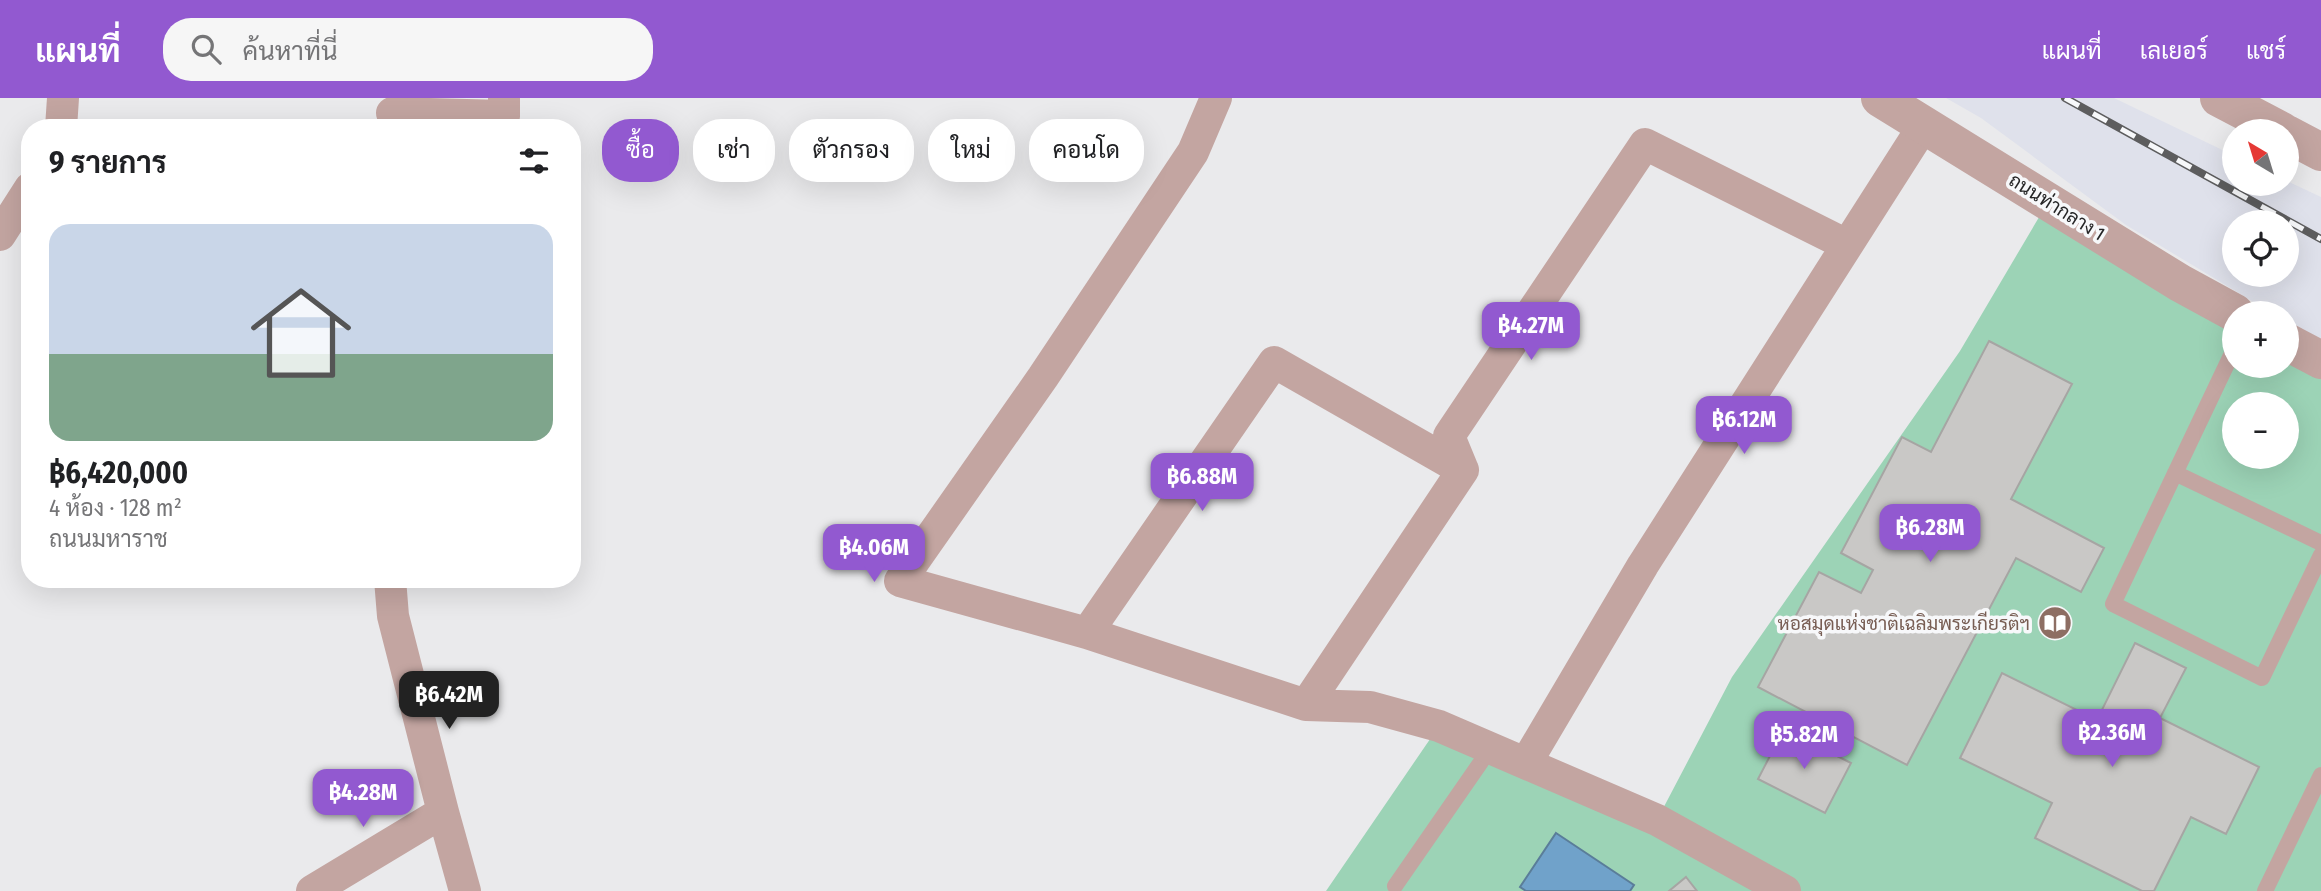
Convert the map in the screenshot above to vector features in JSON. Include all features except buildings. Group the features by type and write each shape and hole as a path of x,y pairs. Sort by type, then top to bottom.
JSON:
{"street":[{"path":"62,119 63,98"},
{"path":"392,113 504,116 504,98"},
{"path":"1216,98 1193,152 1043,377 900,581 1087,633 1306,705 1370,707 1439,726 1657,820 1785,891"},
{"name":"ถนนท่ากลาง 1","path":"1880,98 2180,283 2222,306"},
{"path":"2219,98 2259,119"},
{"path":"1526,763 1643,565 1924,125"},
{"path":"2300,141 2321,152"},
{"path":"1463,470 1450,436 1645,144 1847,245"},
{"path":"0,235 21,202"},
{"path":"2299,348 2321,360"},
{"path":"1087,633 1274,362 1463,470"},
{"path":"1306,705 1463,470"},
{"path":"391,588 393,616 465,891"},
{"path":"312,891 443,812"}],"lane":[{"path":"2222,375 2113,604 2262,678 2321,555"},
{"path":"2175,473 2321,543"},
{"path":"1395,886 1489,747"},
{"path":"2265,891 2321,775"}],"shaded area":[{"path":"1946,98 2114,98 2222,150 2222,196 2300,196 2300,187 2321,197 2321,343 2299,330 2299,301 2252,301 2229,287 2299,287 2299,210 2222,210 2222,283 2126,225 1981,118"}],"green space":[{"path":"2048,202 2222,305 2222,378 2299,378 2299,348 2321,360 2321,891 1326,891 1439,726 1657,820 1732,677 1960,351"}],"water":[{"path":"1556,833 1634,885 1630,891 1526,891 1520,887"}],"railway":[{"path":"2065,98 2321,239"}],"place":[{"name":"หอสมุดแห่งชาติเฉลิมพระเกียรติฯ","path":"2055,623"}]}
